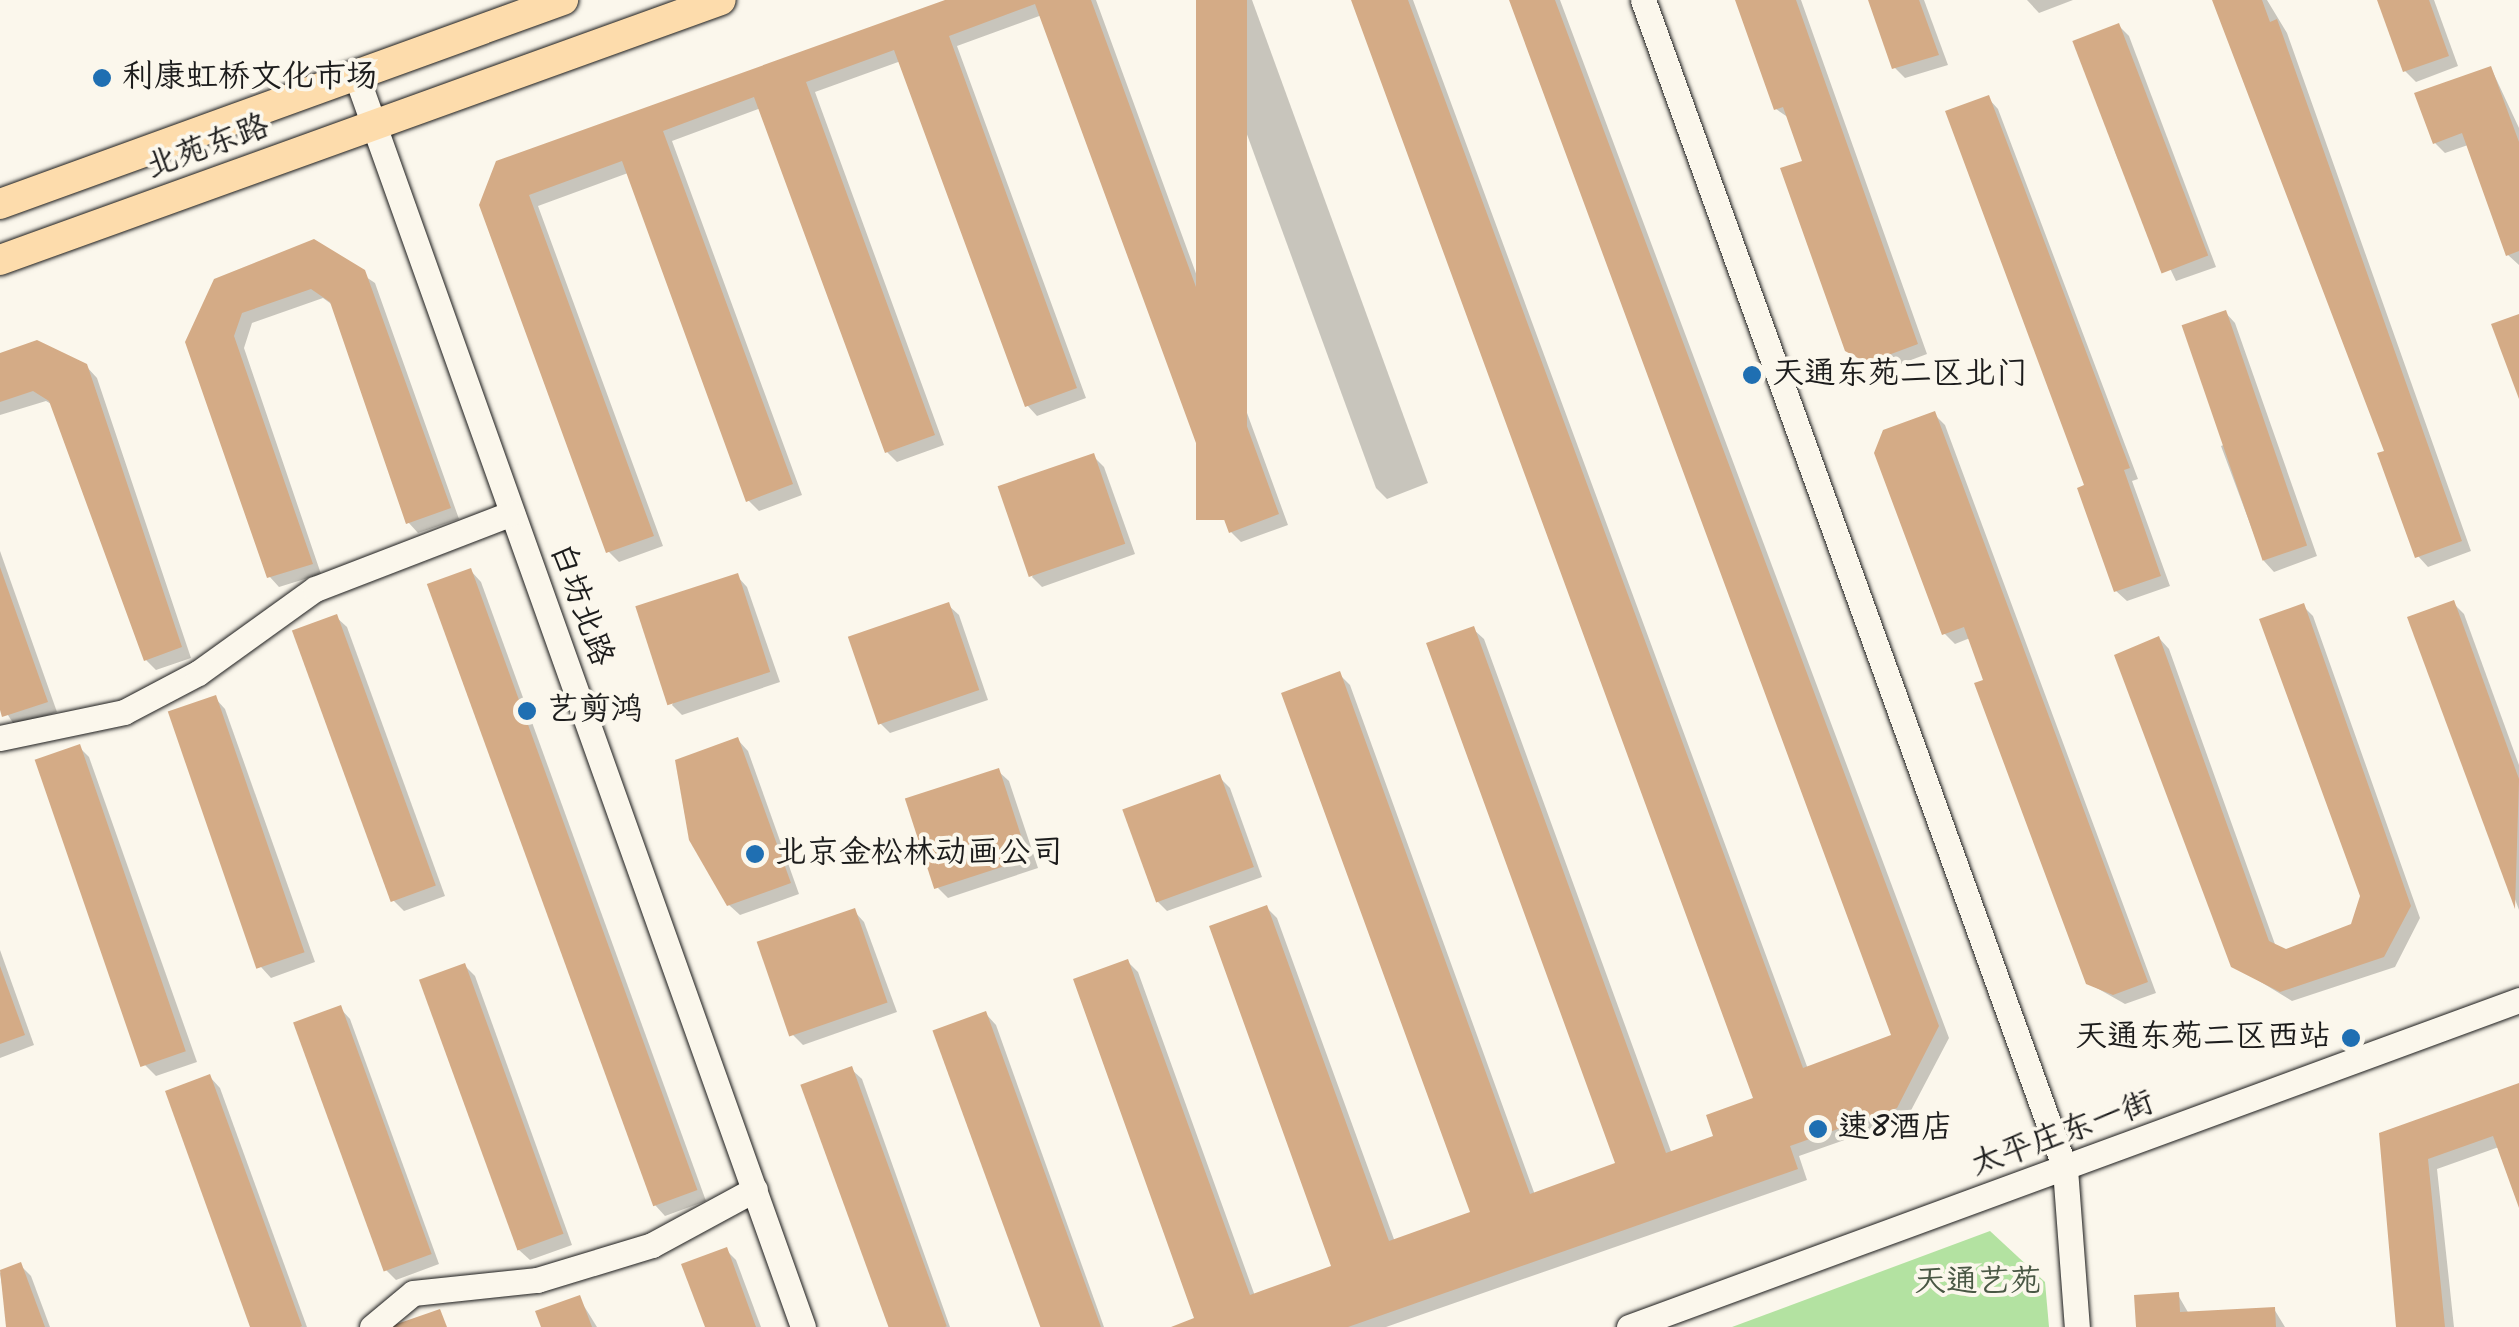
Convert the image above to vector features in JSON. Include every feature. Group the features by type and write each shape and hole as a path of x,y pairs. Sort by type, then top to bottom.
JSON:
{"main road":[{"name":"北苑东路","path":"0,204 563,0"},
{"name":"北苑东路","path":"0,260 722,0"}],"street":[{"path":"1643,0 2065,1170 2077,1327"},
{"name":"白坊北路","path":"356,75 802,1327"},
{"path":"0,738 124,712 198,673 315,589 512,513"},
{"name":"太平庄东一街","path":"1628,1327 2065,1170 2519,1000"},
{"path":"372,1327 414,1293 556,1274 652,1245 756,1189"}],"green space":[{"name":"天通艺苑","path":"1990,1231 2045,1282 2049,1327 1732,1327"}],"building":[{"path":"945,0 1091,0 1279,514 1229,533 1035,4 949,36 1077,388 1025,407 894,50 806,82 935,435 885,453 754,97 663,131 793,484 746,502 622,161 529,195 654,536 606,553 479,205 496,161"},
{"path":"1196,0 1247,0 1247,520 1196,520"},
{"path":"1351,0 1408,0 1803,1068 1891,1035 1509,0 1555,0 1939,1026 1897,1108 1790,1146 1798,1169 1348,1327 1171,1327 1194,1318 1073,979 1128,959 1250,1295 1331,1266 1209,926 1267,905 1389,1241 1470,1212 1281,693 1340,671 1530,1194 1615,1163 1426,643 1474,626 1666,1153 1713,1136 1706,1115 1753,1098"},
{"path":"1735,0 1796,0 1918,344 1867,363 1845,351 1780,168 1802,161 1783,107 1774,110"},
{"path":"1868,0 1919,0 1939,55 1892,69"},
{"path":"2212,0 2262,0 2270,22 2277,19 2462,541 2415,558 2377,453 2384,451"},
{"path":"2377,0 2429,0 2449,56 2403,72"},
{"path":"2119,23 2208,255 2162,273 2072,41"},
{"path":"2491,66 2519,142 2519,251 2506,256 2462,133 2433,144 2414,93"},
{"path":"1989,95 2130,468 2124,470 2161,576 2114,592 2077,488 2084,485 1945,111"},
{"path":"314,239 365,270 451,508 406,524 330,302 311,289 242,313 234,336 313,564 267,578 185,342 214,279"},
{"path":"2226,310 2307,545 2263,561 2182,325"},
{"path":"2519,314 2519,399 2491,324"},
{"path":"37,340 87,364 182,647 144,661 49,401 33,391 0,402 0,353"},
{"path":"1935,411 2148,982 2113,995 2086,984 1974,683 1983,680 1964,627 1942,635 1874,453 1883,430"},
{"path":"1094,453 1125,544 1029,577 998,486"},
{"path":"0,567 48,702 2,717 0,710"},
{"path":"471,568 697,1190 653,1206 427,584"},
{"path":"738,573 770,672 667,705 635,606"},
{"path":"2454,600 2519,779 2515,909 2407,617"},
{"path":"949,602 979,690 878,725 848,637"},
{"path":"2304,603 2411,906 2384,957 2280,992 2231,967 2114,655 2159,636 2269,941 2286,949 2351,924 2360,896 2259,619"},
{"path":"337,614 436,886 391,902 292,630"},
{"path":"216,695 305,952 256,969 168,712"},
{"path":"738,737 791,883 727,906 689,840 675,760"},
{"path":"80,744 186,1051 140,1067 35,760"},
{"path":"999,768 1028,858 934,889 905,799"},
{"path":"1220,774 1254,867 1156,903 1122,810"},
{"path":"855,908 888,1003 789,1036 757,942"},
{"path":"465,963 564,1234 517,1250 419,980"},
{"path":"0,966 25,1035 0,1044"},
{"path":"341,1005 432,1254 384,1271 293,1022"},
{"path":"986,1011 1101,1327 1040,1327 932,1030"},
{"path":"852,1066 947,1326 888,1327 800,1085"},
{"path":"210,1074 300,1327 250,1327 165,1091"},
{"path":"2519,1083 2519,1208 2493,1136 2428,1159 2445,1327 2396,1327 2379,1133"},
{"path":"727,1247 756,1327 705,1327 681,1264"},
{"path":"21,1262 45,1327 6,1327 0,1270"},
{"path":"2179,1292 2180,1312 2275,1307 2276,1327 2136,1327 2134,1295"},
{"path":"580,1295 592,1327 541,1327 535,1311"},
{"path":"440,1309 447,1327 391,1327 391,1326"}],"place":[{"name":"利康虹桥文化市场","path":"102,78"},
{"name":"天通东苑二区北门","path":"1752,375"},
{"name":"艺剪鸿","path":"527,711"},
{"name":"北京金松林动画公司","path":"755,854"},
{"name":"天通东苑二区西站","path":"2351,1038"},
{"name":"速8酒店","path":"1818,1129"}]}
